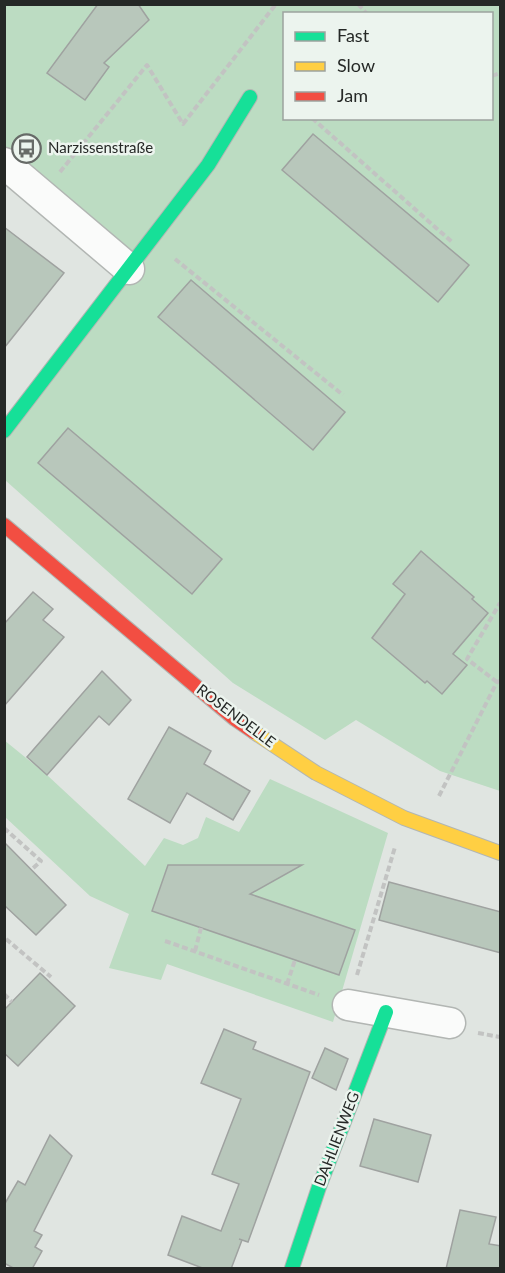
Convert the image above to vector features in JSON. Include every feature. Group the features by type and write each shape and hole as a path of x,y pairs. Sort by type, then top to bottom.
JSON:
{"street":[{"path":"4,431 208,165 250,97"},
{"path":"4,163 129,269"},
{"name":"ROSENDELLE","path":"4,525 235,719 316,773 404,818 501,853"},
{"path":"348,1005 450,1023"},
{"name":"DAHLIENWEG","path":"292,1269 319,1187 386,1012"}],"path":[{"path":"42,193 147,64 183,124 276,4"},
{"path":"314,120 452,242"},
{"path":"151,240 343,395"},
{"path":"423,826 499,681 467,659 501,603"},
{"path":"165,941 348,1005 404,818"},
{"path":"4,828 41,861 32,869"},
{"path":"195,951 201,928"},
{"path":"6,939 51,977"},
{"path":"286,984 295,960"},
{"path":"4,994 12,1002"}],"green space":[{"path":"5,5 500,5 500,791 440,771 356,720 325,740 233,683 5,480 4,439 138,267 5,155"},
{"path":"4,740 47,775 145,866 164,838 183,845 198,838 206,817 239,832 270,779 388,833 333,1022 167,964 161,980 109,968 129,914 90,896 5,817"}],"building":[{"path":"98,4 138,4 149,20 104,63 109,67 85,100 47,73"},
{"path":"313,134 469,265 438,302 282,170"},
{"path":"4,227 64,273 4,348"},
{"path":"191,280 345,412 313,450 158,317"},
{"path":"68,428 222,559 192,594 38,463"},
{"path":"421,551 474,597 472,599 488,613 453,654 467,665 442,694 427,681 425,683 372,638 405,594 393,584"},
{"path":"33,592 53,609 43,620 64,637 4,706 4,624"},
{"path":"102,671 131,700 109,725 99,716 47,775 27,757"},
{"path":"169,727 211,751 204,764 250,791 233,820 187,793 170,823 128,799"},
{"path":"4,842 66,905 36,935 4,905"},
{"path":"168,865 302,865 250,894 355,930 339,975 152,911"},
{"path":"389,882 501,912 501,953 379,920"},
{"path":"40,973 75,1006 18,1066 4,1053 4,1010"},
{"path":"224,1029 256,1042 253,1049 310,1072 248,1242 242,1240 231,1269 205,1269 168,1255 182,1216 221,1231 239,1184 212,1174 241,1099 201,1083"},
{"path":"325,1048 348,1059 336,1090 312,1078"},
{"path":"374,1119 431,1135 418,1182 360,1166"},
{"path":"50,1135 72,1156 34,1231 42,1235 35,1247 42,1251 32,1269 15,1269 4,1263 4,1205 18,1181 25,1185"},
{"path":"460,1210 496,1217 489,1244 501,1246 501,1269 446,1269"}],"traffic: fast":[{"path":"4,431 208,165 250,97"},
{"path":"292,1268 319,1187 386,1012"}],"traffic: slow":[{"path":"254,732 316,773 404,818 500,853"}],"traffic: jam":[{"path":"4,525 235,719 254,732"}],"place":[{"name":"Narzissenstraße","path":"27,148"}]}
